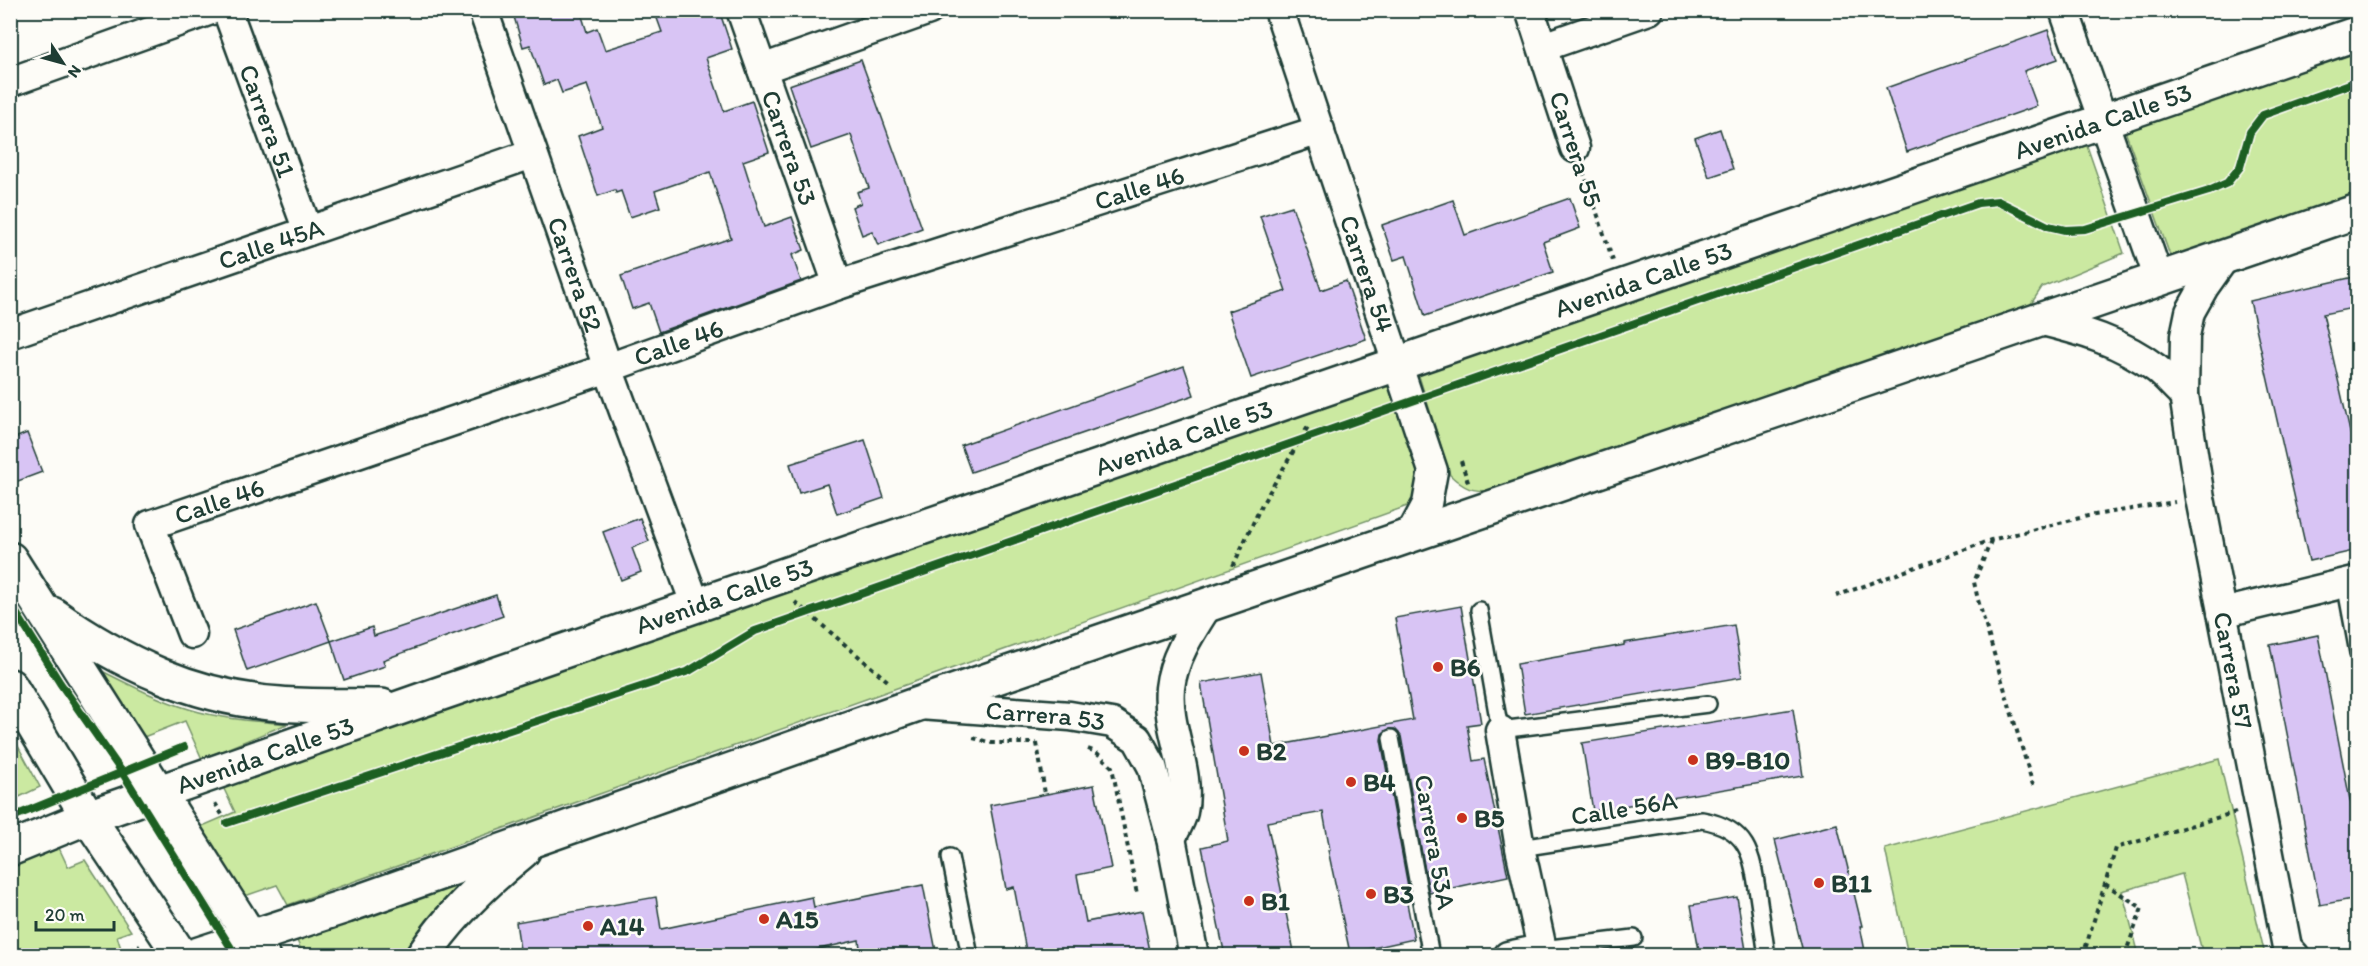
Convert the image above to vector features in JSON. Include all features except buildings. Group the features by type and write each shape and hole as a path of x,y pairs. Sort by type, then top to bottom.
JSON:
{"main road":[{"name":"Avenida Calle 53","path":"10,849 88,817 404,706 2358,33"},
{"path":"193,956 256,946 346,906 915,705 2358,211"},
{"path":"10,558 256,946"},
{"path":"40,605 112,654 143,670 191,688 245,701 281,705 404,706"},
{"path":"10,686 88,817 181,956"},
{"path":"423,956 458,911 481,887 537,839"}],"street":[{"path":"10,82 211,10"},
{"name":"Carrera 51","path":"227,10 308,231"},
{"name":"Carrera 52","path":"483,10 608,368 696,606"},
{"name":"Carrera 53","path":"741,10 838,285"},
{"path":"762,69 929,10"},
{"name":"Carrera 54","path":"1279,10 1433,471 1427,504 1410,536"},
{"name":"Carrera 55","path":"1530,10 1575,148"},
{"path":"1543,47 1650,10"},
{"path":"2064,10 2159,279"},
{"name":"Calle 46","path":"192,634 150,525 608,368 838,285 1320,130"},
{"name":"Calle 45A","path":"10,334 532,154"},
{"name":"Carrera 57","path":"2226,256 2190,312 2185,336 2184,395 2200,498 2222,613 2259,805 2291,951"},
{"path":"2038,320 2075,328 2131,353 2157,369 2184,395"},
{"path":"2222,613 2351,582"},
{"path":"1172,838 1182,813 1185,784 1170,706 1170,689 1173,671 1190,632 1208,605"},
{"name":"Carrera 53","path":"915,705 1070,716 1112,723 1137,739 1152,766 1172,838 1194,956"},
{"path":"1500,730 1520,848 1542,949 1508,956"}],"lane":[{"path":"2351,582 2358,653"},
{"path":"1479,610 1500,730 1708,704"},
{"name":"Carrera 53A","path":"1391,738 1431,956"},
{"name":"Calle 56A","path":"1520,848 1702,820 1719,823 1734,832 1746,845 1753,861 1767,956"},
{"path":"950,857 969,956"},
{"path":"1542,949 1634,938"}],"path":[{"path":"1231,569 1261,506 1310,423"},
{"path":"1290,444 1311,436"},
{"path":"1836,596 1991,540 2088,516 2200,498"},
{"path":"1991,540 1974,582 2033,785"},
{"path":"796,616 818,608"},
{"path":"1037,743 1045,794"},
{"path":"2083,956 2116,848 2259,805"},
{"path":"226,823 238,819"},
{"path":"2105,884 2142,908 2127,949 2131,956"},
{"path":"2343,956 2358,952"}],"green space":[{"path":"2357,48 2357,197 2172,261 2124,128"},
{"path":"2086,143 2124,253 2042,287 2029,307 1492,491 1470,489 1450,475 1418,373"},
{"path":"1390,385 1422,480 1416,503 288,905 277,885 242,897 200,827 235,812 223,787"},
{"path":"104,672 156,697 189,709 250,721 287,724 202,759 185,721 141,738"},
{"path":"11,733 40,787 11,801 10,800"},
{"path":"2219,759 2265,955 2203,955 2182,874 2122,891 2139,955 1908,955 1885,849"},
{"path":"59,848 68,867 85,860 131,931 117,936 123,955 11,955 11,867"},
{"path":"489,865 412,955 304,955 295,937"}],"cycle path":[{"path":"227,823 689,671 755,631 1978,203 1998,201 2048,226 2065,230 2085,229 2209,191 2227,183 2240,167 2250,132 2263,115 2358,81"},
{"path":"10,603 60,683 122,772 236,956"},
{"path":"10,818 184,747"}],"place":[{"name":"B6","path":"1438,667"},
{"name":"B2","path":"1244,751"},
{"name":"B9-B10","path":"1693,760"},
{"name":"B4","path":"1351,782"},
{"name":"B5","path":"1462,818"},
{"name":"B11","path":"1819,883"},
{"name":"B3","path":"1371,894"},
{"name":"B1","path":"1249,901"},
{"name":"A15","path":"764,919"},
{"name":"A14","path":"588,926"}]}
